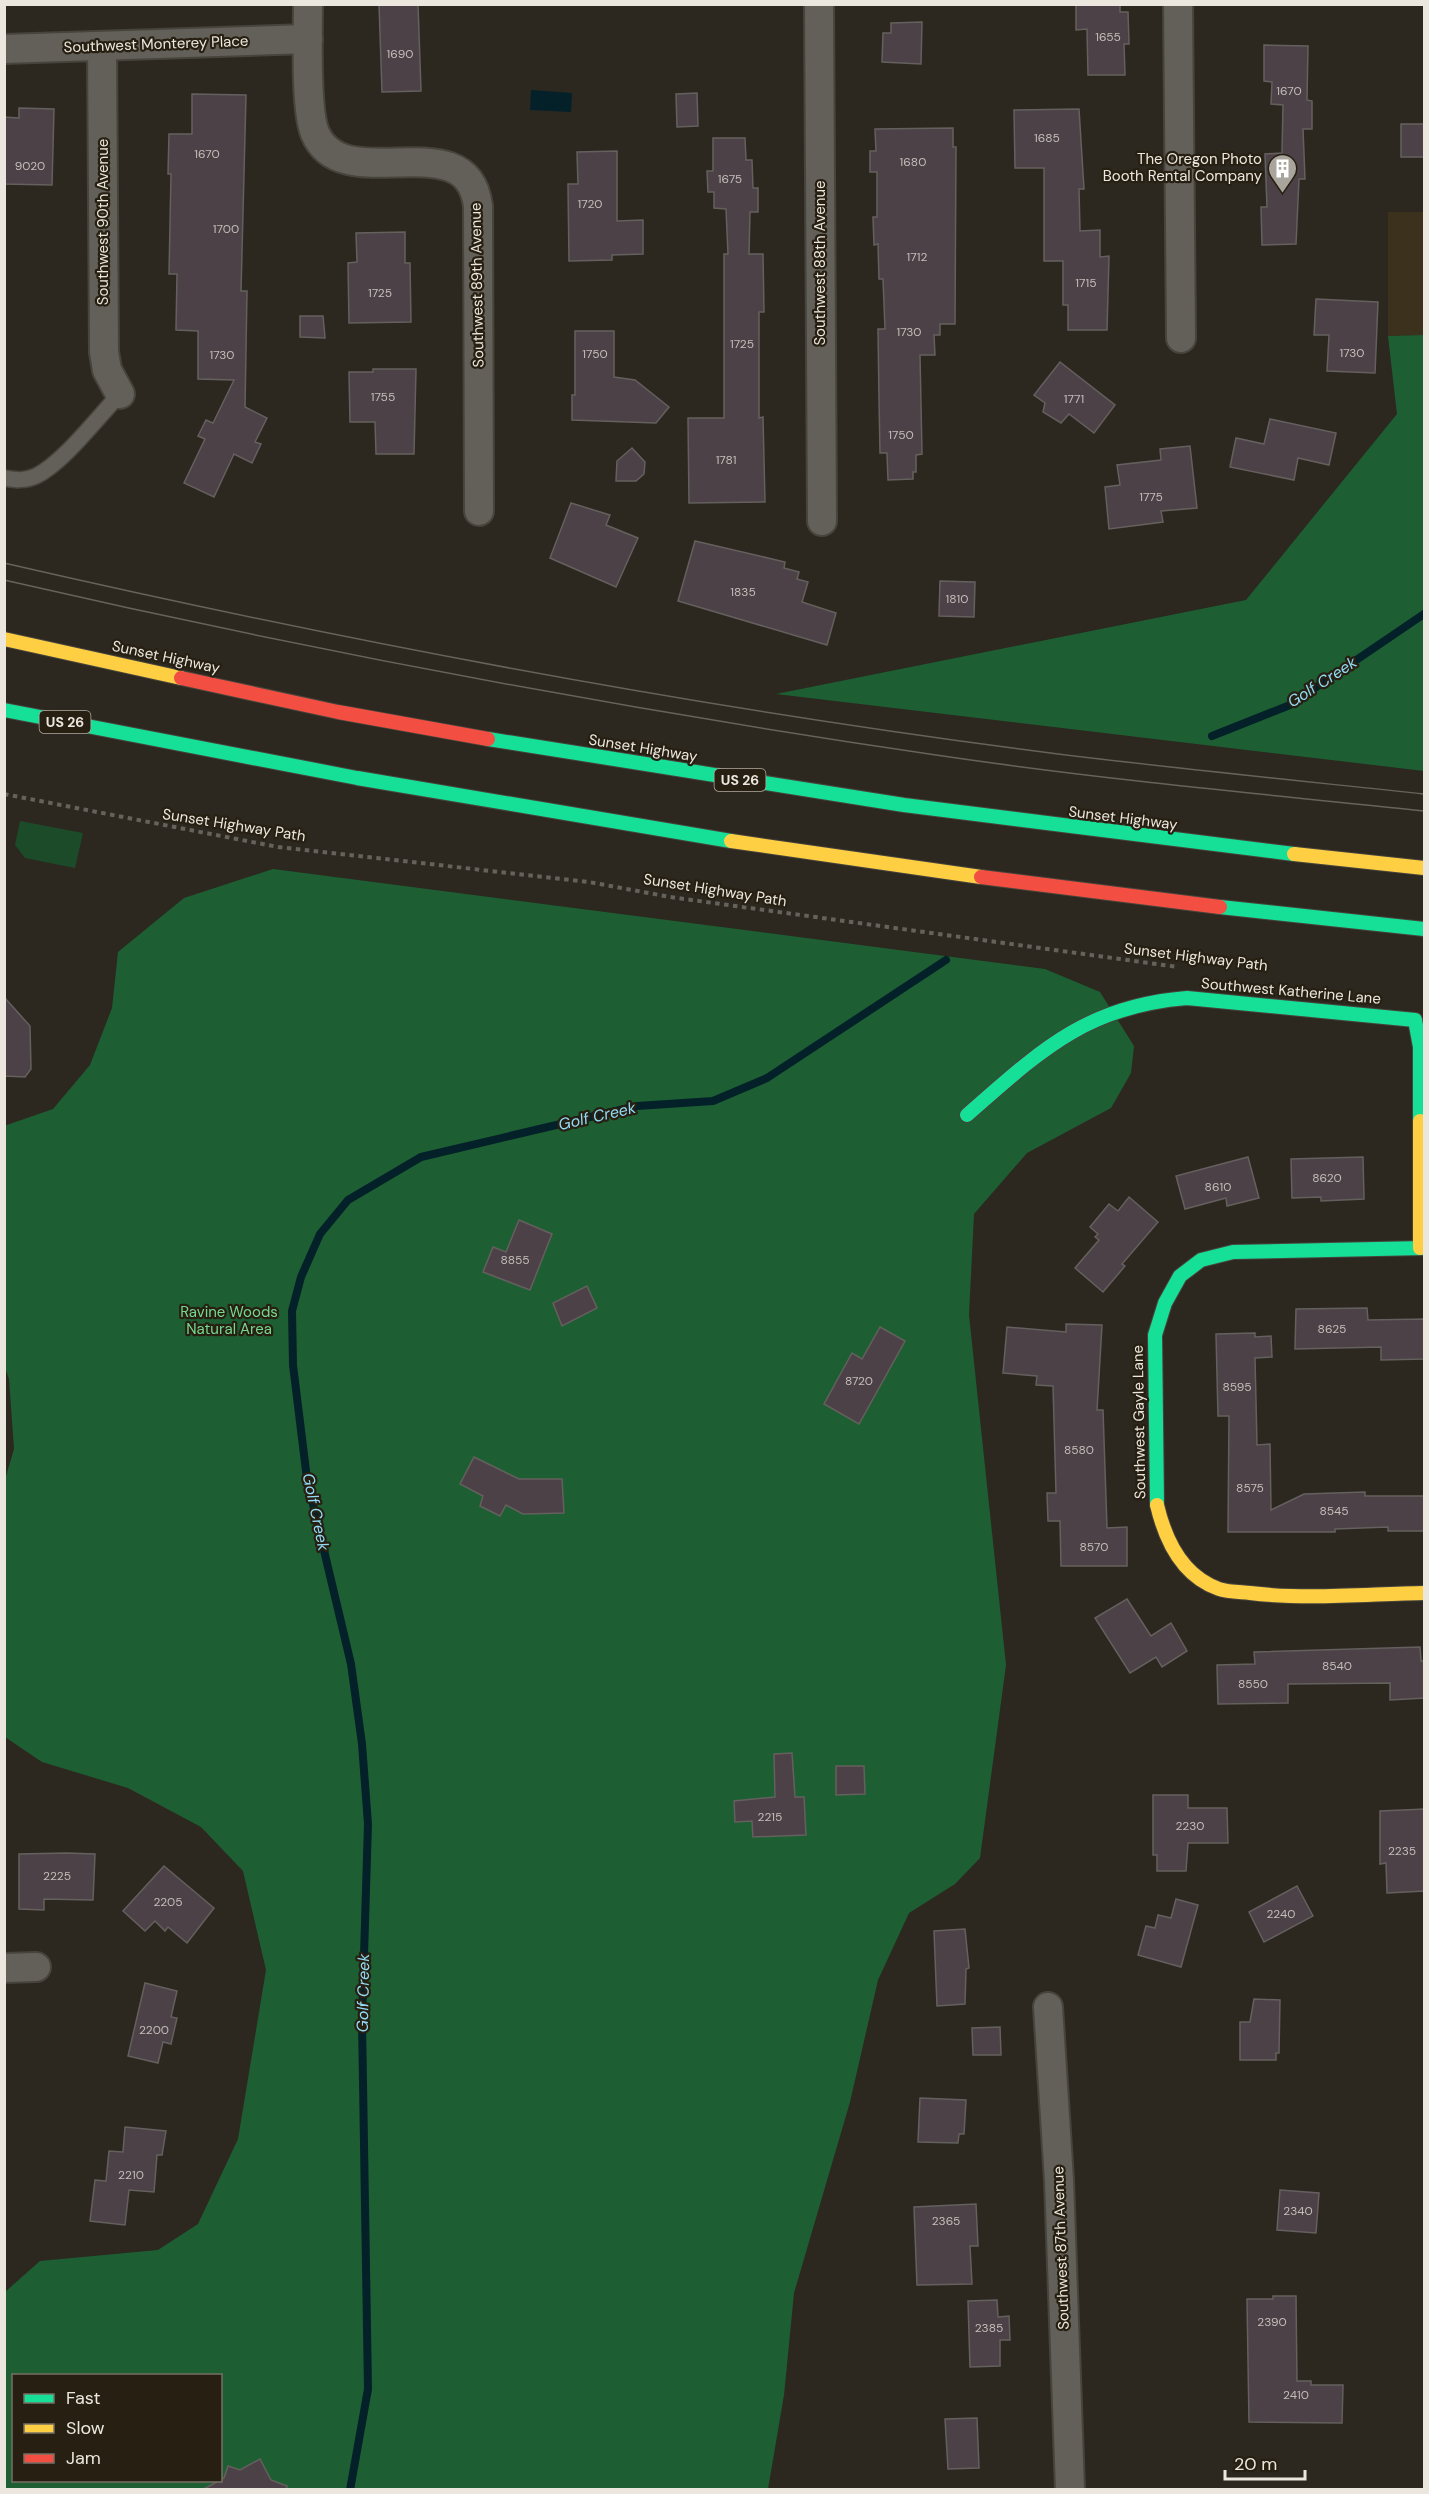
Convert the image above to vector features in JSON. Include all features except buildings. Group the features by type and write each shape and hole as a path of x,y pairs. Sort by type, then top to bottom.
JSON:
{"main road":[{"name":"Sunset Highway","path":"4,639 383,721 662,768 979,816 1229,848 1425,868"},
{"name":"US 26","path":"4,710 378,781 655,828 971,875 1305,917 1425,929"},
{"name":"Southwest Katherine Lane","path":"967,1115 1027,1063 1072,1030 1108,1011 1139,1002 1163,998 1187,998 1415,1020 1420,1047 1422,1248"},
{"name":"Southwest Gayle Lane","path":"1422,1248 1233,1252 1201,1260 1180,1276 1165,1303 1155,1335 1155,1498 1163,1532 1180,1560 1196,1576 1219,1589 1275,1596 1425,1593"}],"street":[{"name":"Southwest 89th Avenue","path":"308,4 311,123 315,134 325,148 340,158 357,162 444,165 459,172 474,189 478,206 479,511"},
{"name":"Southwest 88th Avenue","path":"819,4 822,521"},
{"path":"1178,4 1181,338"},
{"name":"Southwest Monterey Place","path":"4,49 308,39"},
{"name":"Southwest 90th Avenue","path":"102,46 104,352 107,370 120,394"},
{"path":"4,1968 36,1967"},
{"name":"Southwest 87th Avenue","path":"1048,2007 1059,2180 1070,2490"}],"lane":[{"path":"4,478 19,481 27,479 53,465 120,394"}],"path":[{"name":"Sunset Highway Path","path":"4,794 278,847 590,882 844,922 1187,968"}],"shaded area":[{"path":"1388,212 1424,212 1424,335 1388,336"}],"green space":[{"path":"1424,335 1424,771 776,694 1246,600 1397,414 1388,336"},
{"path":"20,821 83,833 75,868 25,858 15,845"},
{"name":"Ravine Woods Natural Area","path":"273,869 1045,969 1100,992 1134,1046 1131,1073 1111,1108 1027,1153 974,1214 969,1315 1006,1665 980,1858 955,1884 909,1913 878,1980 850,2102 794,2293 784,2395 768,2489 5,2489 5,2292 40,2261 158,2250 198,2224 238,2139 266,1970 243,1871 201,1827 128,1788 42,1762 5,1737 4,1483 14,1449 9,1379 4,1365 4,1126 53,1109 90,1065 112,1008 118,952 184,898"}],"water":[{"path":"531,90 572,93 571,112 530,110"}],"waterway":[{"name":"Golf Creek","path":"1212,736 1290,705 1424,614"},
{"name":"Golf Creek","path":"350,2490 368,2389 362,2021 368,1824 362,1744 351,1664 307,1479 293,1365 292,1311 301,1277 320,1234 348,1200 421,1157 637,1106 713,1101 767,1078 946,960"}],"tram line":[{"path":"4,563 397,647 661,695 1058,754 1424,794"},
{"path":"4,580 236,631 468,677 702,718 936,755 1058,771 1424,811"}],"traffic: fast":[{"path":"4,710 357,778 731,841"},
{"path":"488,739 904,805 1294,854"},
{"path":"1220,907 1424,929"},
{"path":"967,1115 1042,1052 1092,1022 1120,1011 1187,998 1415,1020 1420,1047 1420,1121"},
{"path":"1157,1505 1155,1335 1165,1303 1180,1276 1201,1260 1233,1252 1424,1248"}],"traffic: slow":[{"path":"4,639 181,678"},
{"path":"731,841 981,877"},
{"path":"1294,854 1424,868"},
{"path":"1420,1121 1420,1248"},
{"path":"1157,1505 1170,1543 1185,1566 1206,1583 1219,1589 1293,1596 1424,1593"}],"traffic: jam":[{"path":"181,678 338,712 488,739"},
{"path":"981,877 1220,907"}],"place":[{"name":"The Oregon Photo Booth Rental Company","path":"1283,194"}]}
